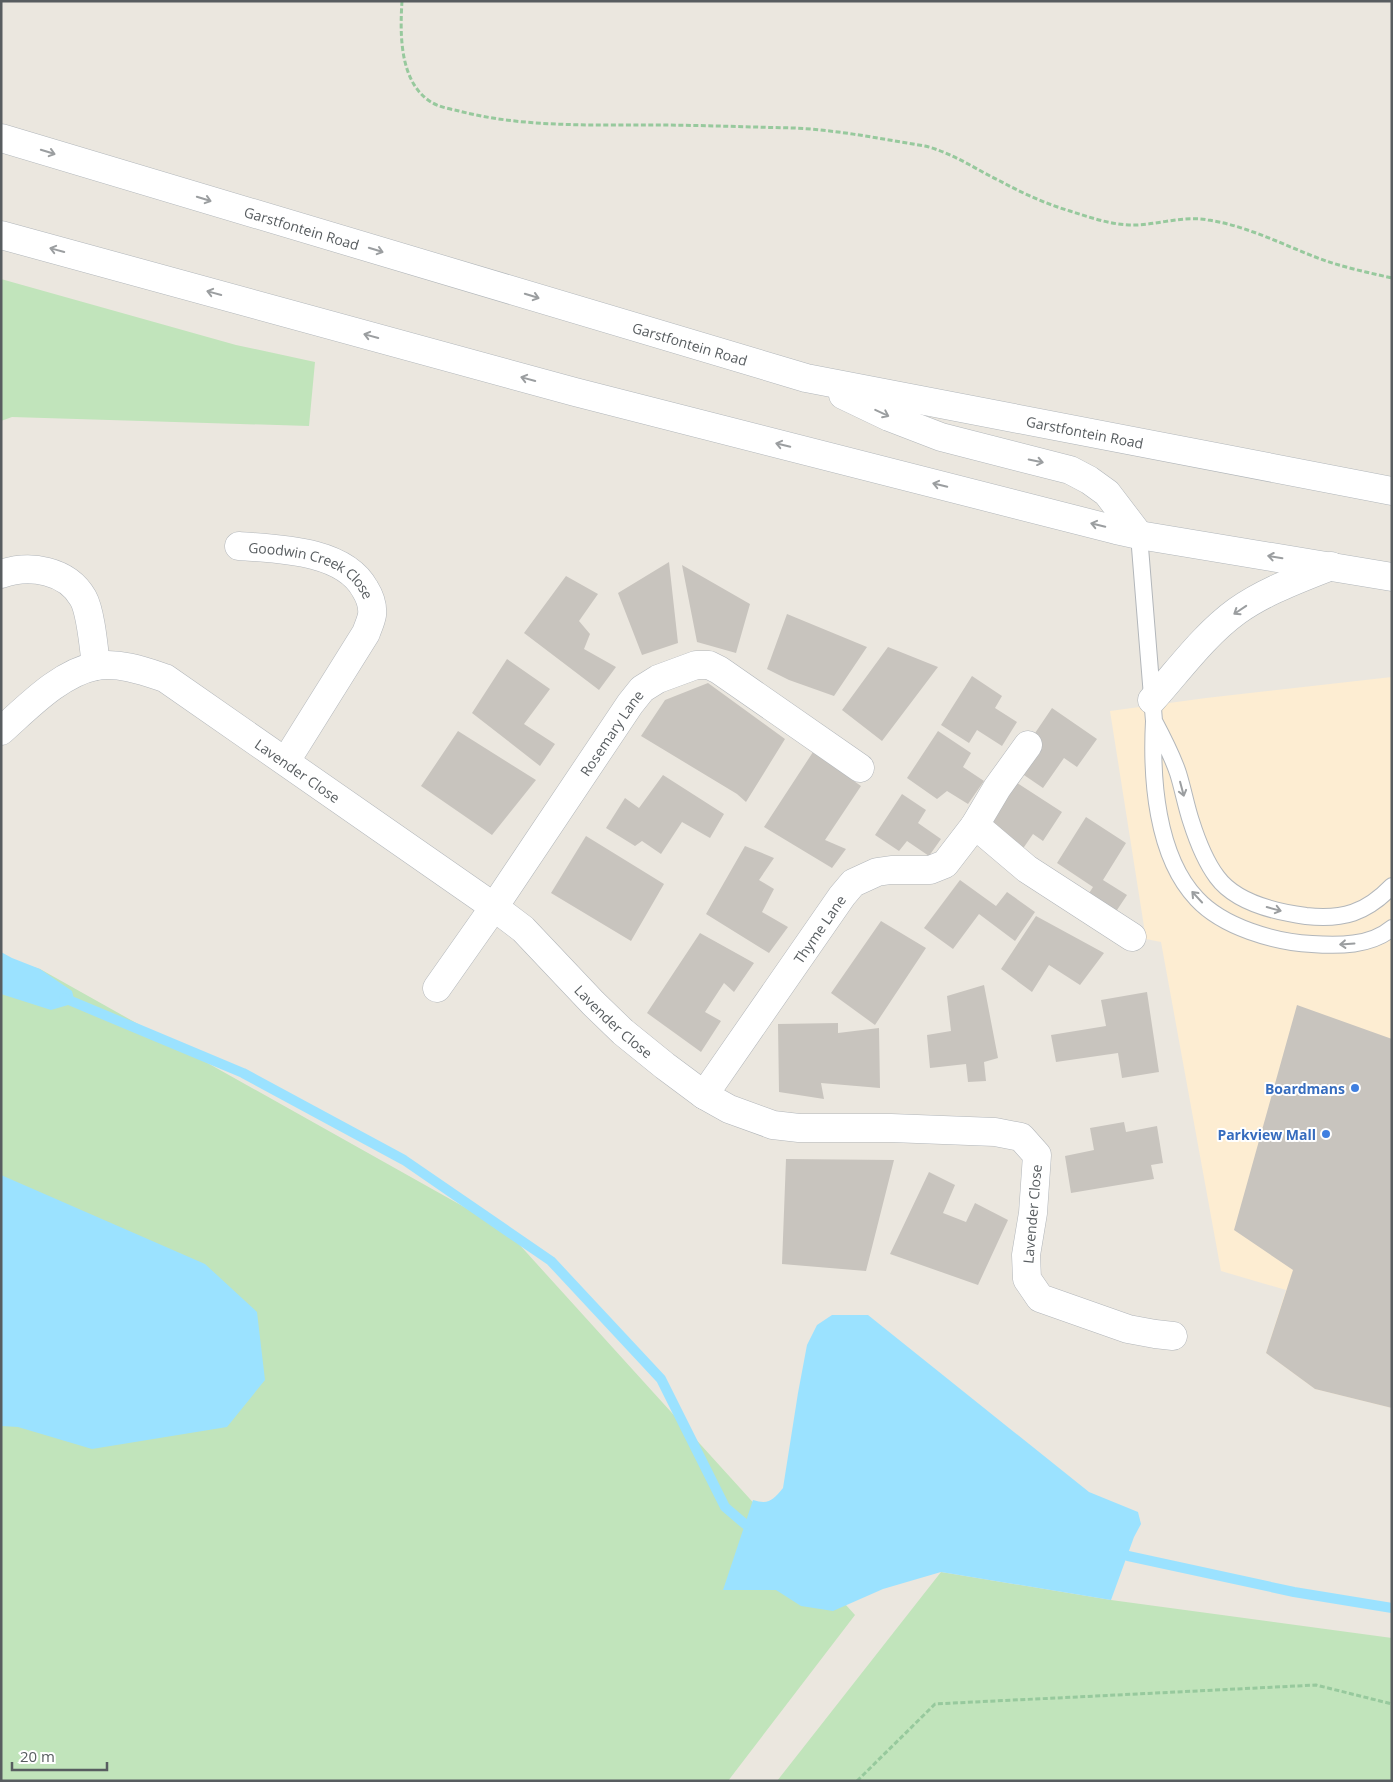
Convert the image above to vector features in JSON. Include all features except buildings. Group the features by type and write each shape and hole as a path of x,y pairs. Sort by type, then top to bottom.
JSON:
{"main road":[{"name":"Garstfontein Road","path":"1,138 806,378 1392,491"},
{"path":"1,235 575,392 1139,535 1392,577"},
{"path":"806,378 889,417 941,437 1070,470 1089,480 1107,493 1139,535"},
{"name":"Goodwin Creek Close","path":"240,546 290,550 323,558 343,567 361,582 370,598 372,613 366,633 286,761"},
{"path":"1153,711 1217,628 1237,611 1276,590 1330,566"},
{"path":"1,574 34,569 55,573 71,584 84,598 90,622 96,666"},
{"name":"Rosemary Lane","path":"437,988 494,907 630,704 642,689 658,679 696,665 709,665 719,670 860,768"},
{"name":"Lavender Close","path":"1,731 50,688 71,675 96,666 139,669 165,678 286,761 523,929 623,1032 665,1066 729,1109 773,1125 790,1127 995,1132 1021,1137 1038,1155 1033,1213 1026,1255 1027,1278 1040,1298 1128,1328 1173,1336"},
{"name":"Thyme Lane","path":"704,1094 853,883 877,872 930,870 945,864 975,825 997,788 1028,745"},
{"path":"975,825 1027,868 1132,936"}],"lane":[{"path":"1139,535 1153,711 1154,771 1159,812 1167,849 1179,875 1197,899 1218,916 1266,936 1295,943 1326,945 1359,943 1387,932 1392,928"},
{"path":"1153,711 1178,772 1191,821 1203,852 1217,878 1235,894 1254,903 1277,910 1326,918 1350,914 1369,906 1392,886"}],"path":[{"path":"402,1 401,43 404,60 411,78 420,92 431,102 446,108 502,119 592,125 823,130 925,146 942,150 960,158 999,181 1068,211 1106,222 1130,225 1184,219 1229,224 1327,261 1392,278"},
{"path":"857,1781 935,1704 1316,1685 1392,1704"}],"shaded area":[{"path":"1392,677 1392,1408 1315,1389 1266,1353 1286,1290 1221,1271 1161,942 1146,939 1110,711"}],"green space":[{"path":"1,279 236,345 315,362 309,426 12,417 1,421"},
{"path":"1,957 40,969 507,1231 855,1615 728,1781 1,1781"},
{"path":"941,1572 1111,1600 1392,1638 1392,1781 777,1781"}],"water":[{"path":"1,952 40,969 72,991 75,1003 51,1010 1,994"},
{"path":"1,1175 205,1264 257,1312 265,1380 227,1427 92,1449 18,1427 1,1426"},
{"path":"832,1315 868,1315 1089,1492 1138,1512 1141,1524 1134,1537 1111,1600 941,1572 883,1589 833,1611 801,1606 776,1590 723,1590 753,1500 767,1502 783,1488 807,1345 817,1325"}],"waterway":[{"path":"64,998 243,1073 404,1160 551,1261 661,1379 725,1507 745,1524"},
{"path":"1128,1556 1294,1592 1392,1608"}],"place":[{"name":"Boardmans","path":"1355,1088"},
{"name":"Parkview Mall","path":"1326,1134"}]}
